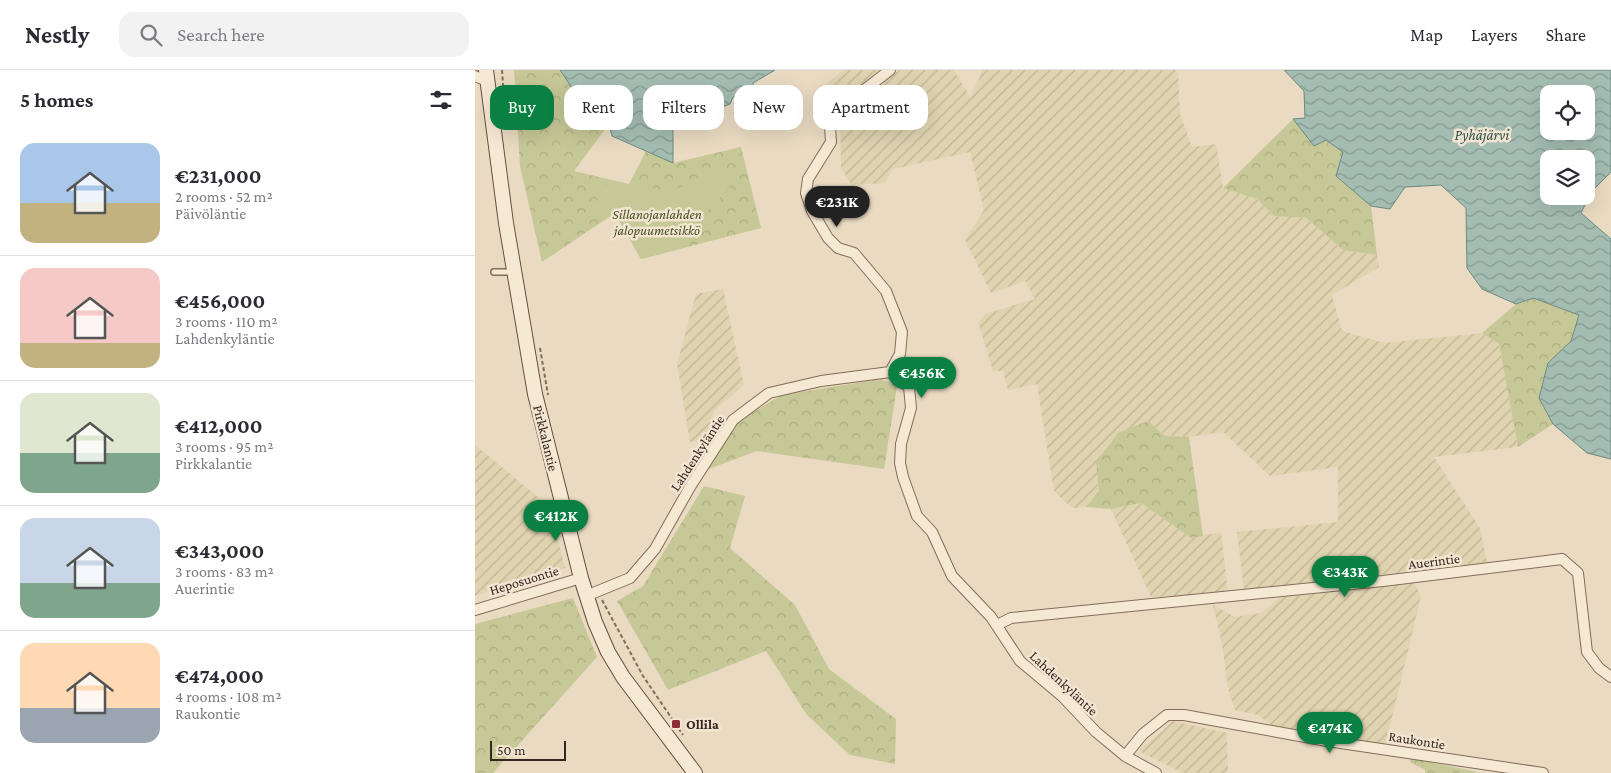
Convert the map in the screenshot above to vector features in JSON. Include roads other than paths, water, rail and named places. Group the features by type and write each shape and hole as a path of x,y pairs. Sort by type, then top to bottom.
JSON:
{"street":[{"path":"890,70 855,97 831,119 829,126 831,142 808,179 807,193 812,211 828,238 838,248 854,253 886,291 903,332 900,354 890,372"},
{"name":"Pirkkalantie","path":"483,76 535,394 581,578 592,594 595,622 623,677 695,773"},
{"name":"Lahdenkyläntie","path":"592,594 630,578 655,549 689,487 733,420 769,393 821,381 890,372 909,388 911,408 901,444 900,463 903,477 917,516 932,532 952,576 991,617 1020,661 1063,697 1096,732 1125,756 1156,773"},
{"name":"Auerintie","path":"997,625 1011,618 1383,581 1562,559 1578,572 1587,652 1599,668 1611,677"},
{"name":"Heposuontie","path":"475,610 581,578"},
{"name":"Raukontie","path":"1125,756 1143,734 1167,715 1184,716 1327,741 1543,773"}],"lane":[{"path":"494,272 515,272"}],"water":[{"path":"560,70 775,70 753,83 753,85 734,85 734,97 730,104 724,106 724,85 643,85 643,130 673,130 673,163 612,136 610,130 633,130 633,85 570,85"},
{"name":"Pyhäjärvi","path":"1284,70 1611,70 1611,172 1595,188 1595,150 1540,150 1540,205 1585,205 1581,213 1611,239 1611,459 1587,453 1553,424 1539,398 1548,363 1571,341 1579,315 1533,298 1516,304 1482,289 1467,268 1466,208 1441,185 1405,187 1390,209 1371,206 1336,176 1343,152 1326,140 1314,146 1293,119 1305,118 1304,91"}],"place":[{"name":"Ollila","path":"676,724"}],"park label":[{"name":"Sillanojanlahden jalopuumetsikkö","path":"657,222"}]}
